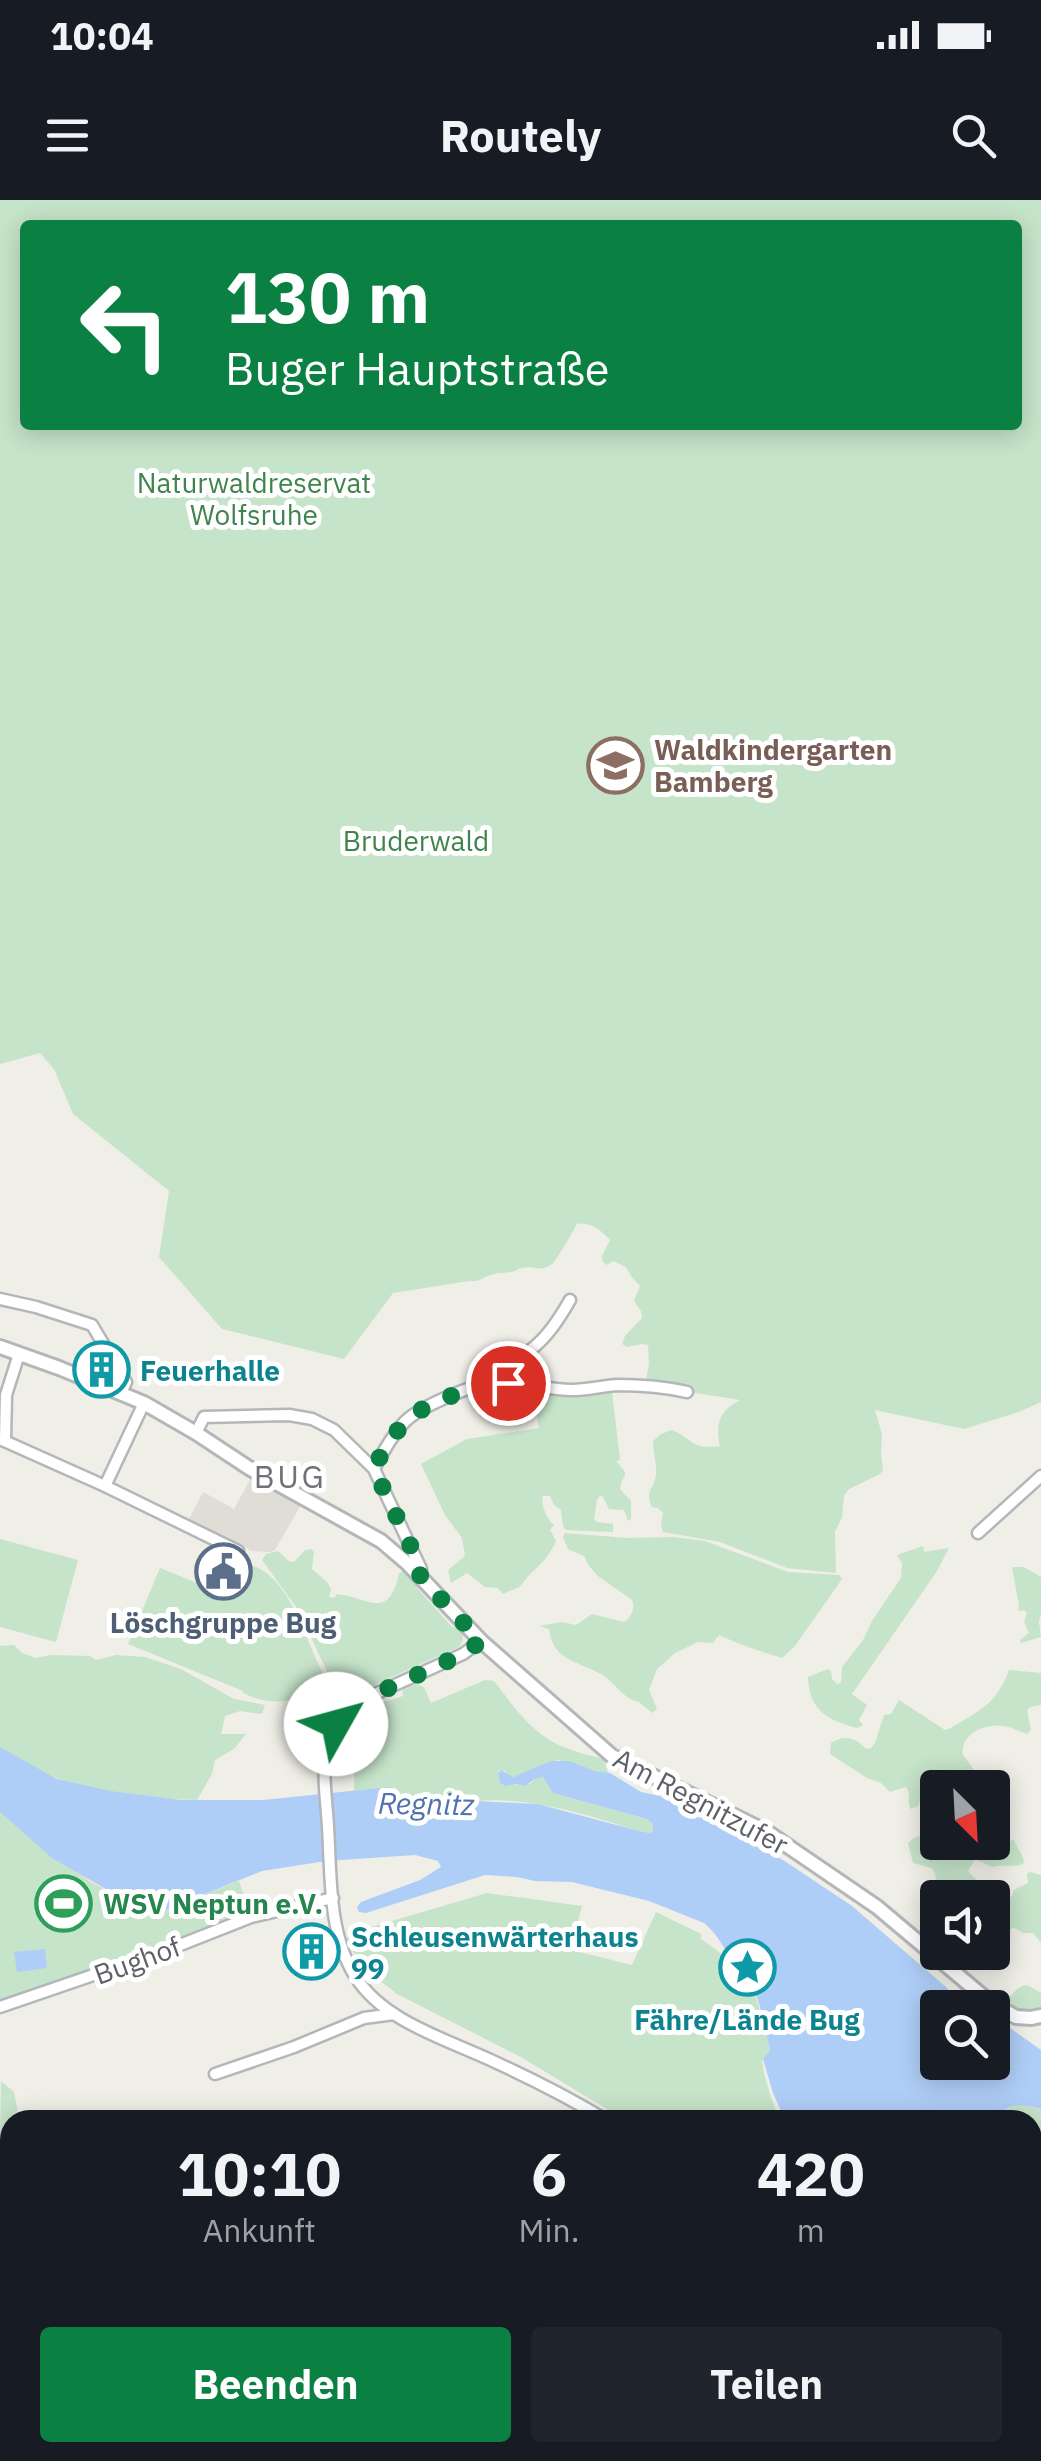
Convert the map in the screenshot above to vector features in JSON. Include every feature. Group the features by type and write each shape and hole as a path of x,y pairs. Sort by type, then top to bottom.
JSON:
{"street":[{"path":"0,1299 86,1322 98,1332 126,1382 121,1393"},
{"path":"492,1382 499,1372 540,1342 570,1300"},
{"name":"Am Regnitzufer","path":"0,1347 144,1403 249,1468 381,1541 481,1641 612,1756 766,1832 877,1907 1007,2014 1034,2017"},
{"path":"19,1354 6,1394 3,1440 238,1551"},
{"path":"374,1469 407,1419 456,1394 492,1382 562,1390 621,1385 687,1392"},
{"path":"105,1486 144,1403"},
{"path":"196,1432 204,1417 289,1415 312,1419 334,1430 374,1469 421,1568 420,1577"},
{"path":"978,1533 1041,1476"},
{"path":"481,1641 463,1654 353,1704 336,1724 324,1763 332,1898 338,1934 355,1977 395,2014 587,2110"},
{"name":"Bughof","path":"0,2007 251,1917 332,1898"},
{"path":"364,2018 368,1992"},
{"path":"216,2074 364,2018 395,2014"}],"shaded area":[{"path":"251,1478 301,1505 271,1552 252,1551 189,1519 203,1492 234,1509"}],"green space":[{"name":"Bruderwald","path":"0,200 1041,200 1041,1402 964,1429 875,1410 882,1434 883,1470 849,1489 844,1496 842,1517 835,1532 836,1573 787,1568 720,1542 663,1532 663,1513 652,1507 649,1497 656,1475 653,1441 672,1430 697,1445 720,1446 720,1419 727,1408 740,1400 645,1385 648,1345 622,1344 642,1318 634,1301 640,1286 626,1267 613,1261 607,1265 603,1262 610,1240 603,1233 587,1224 577,1224 554,1262 544,1268 521,1268 476,1281 393,1293 344,1359 222,1329 159,1257 169,1191 73,1114 54,1069 40,1053 0,1064"},
{"path":"532,1389 564,1394 612,1392 620,1460 616,1461 625,1473 620,1489 631,1501 631,1519 628,1521 624,1510 609,1509 600,1495 594,1519 613,1524 613,1532 566,1530 561,1510 550,1496 543,1496 543,1507 554,1525 550,1530 556,1541 520,1586 503,1594 498,1588 485,1587 467,1573 451,1583 448,1570 465,1556 462,1538 445,1515 421,1464 467,1439 539,1428"},
{"path":"565,1533 705,1541 788,1572 839,1575 842,1579 795,1646 782,1658 719,1635 713,1643 698,1642 675,1653 657,1669 649,1690 657,1709 652,1713 599,1673 564,1656 552,1641 549,1629 539,1626 562,1622 576,1625 592,1614 624,1622 633,1609 632,1600 598,1576 584,1556 568,1549"},
{"path":"0,1539 78,1560 56,1642 0,1627"},
{"path":"923,1546 924,1552 949,1548 852,1694 867,1705 859,1720 863,1725 857,1728 829,1717 816,1706 808,1677 828,1669 832,1679 841,1683 842,1667 901,1578 902,1563 897,1555"},
{"path":"311,1549 312,1569 327,1582 331,1589 329,1597 337,1594 383,1602 395,1588 399,1573 404,1571 420,1584 417,1588 453,1628 458,1625 463,1636 459,1647 356,1693 341,1688 327,1671 297,1608 262,1560 266,1554 278,1551 294,1562"},
{"path":"242,1561 264,1571 280,1587 297,1614 331,1688 287,1701 267,1701 128,1644 160,1568 226,1595"},
{"path":"1012,1567 1024,1567 1041,1577 1041,1637 1021,1643 1029,1633 1024,1622 1027,1613 1018,1611"},
{"path":"14,1645 36,1658 145,1657 181,1669 234,1699 265,1705 262,1714 240,1711 225,1716 221,1734 246,1734 234,1749 215,1760 212,1774 197,1800 88,1788 49,1775 0,1747 0,1646"},
{"path":"1009,1670 1041,1673 1041,1705 1027,1710 1031,1730 1027,1734 989,1726 975,1732 963,1748 963,1755 974,1770 920,1770 920,1801 911,1809 906,1787 890,1792 830,1754 831,1743 841,1739 871,1748 884,1715 891,1714 899,1700 945,1730 978,1711 1004,1682"},
{"path":"485,1680 494,1681 537,1731 559,1745 604,1759 608,1773 558,1760 513,1777 499,1770 502,1785 530,1784 544,1777 553,1793 647,1819 653,1824 653,1831 639,1831 579,1813 517,1801 475,1801 444,1809 400,1802 390,1788 354,1791 356,1710 403,1696 402,1690 416,1684 424,1687 431,1703"},
{"name":"WSV Neptun e.V.","path":"0,1812 89,1881 133,1908 165,1910 239,1881 251,1915 0,2003"},
{"path":"920,1836 920,1860 974,1860 968,1871 976,1880 936,1880 932,1868 913,1863 908,1843"},
{"path":"1014,1839 1024,1863 992,1867 977,1860 1010,1860 1010,1841"},
{"path":"1027,1874 1041,1875 1041,1943 1033,1933 1010,1929 1010,1899 1014,1890 1028,1883"},
{"path":"487,1893 582,1906 571,1950 632,1965 656,1912 701,1934 701,1939 743,1974 756,1998 770,2050 762,2061 776,2110 608,2110 521,2057 397,1994 360,1965 346,1938"},
{"path":"1023,1986 1041,1993 1041,2014 1021,2013 1010,2008 1010,1997"},
{"path":"1,2081 14,2092 18,2110 0,2110"},
{"path":"1018,2104 1041,2109 1041,2110 1005,2110"}],"water":[{"name":"Regnitz","path":"0,1747 57,1779 110,1791 181,1800 263,1800 390,1787 400,1802 424,1800 448,1809 475,1801 538,1804 639,1831 653,1831 653,1824 647,1819 553,1793 543,1777 525,1786 500,1783 501,1770 513,1777 551,1761 569,1761 610,1773 641,1792 699,1812 852,1906 920,1965 920,1970 926,1970 948,1990 920,1990 920,2080 1010,2080 1010,2028 1041,2050 1041,2109 1015,2106 1005,2110 781,2110 763,2059 770,2050 762,2014 747,1976 704,1923 649,1901 572,1882 485,1875 359,1912 361,1902 420,1880 441,1867 438,1861 415,1855 326,1861 262,1871 165,1910 133,1908 52,1858 0,1812"},
{"path":"45,1949 47,1968 17,1972 14,1952"}],"place":[{"name":"Waldkindergarten Bamberg","path":"615,765"},
{"name":"Feuerhalle","path":"101,1370"},
{"name":"Löschgruppe Bug","path":"223,1571"},
{"name":"WSV Neptun e.V.","path":"64,1903"},
{"name":"Schleusenwärterhaus 99","path":"312,1952"},
{"name":"Fähre/Lände Bug","path":"747,1968"}],"district":[{"name":"BUG","path":"290,1476"}],"route":[{"path":"336,1724 358,1702 463,1654 481,1641 420,1577 421,1568 374,1469 407,1419 478,1386 508,1383"}],"park label":[{"name":"Naturwaldreservat Wolfsruhe","path":"254,498"}]}
